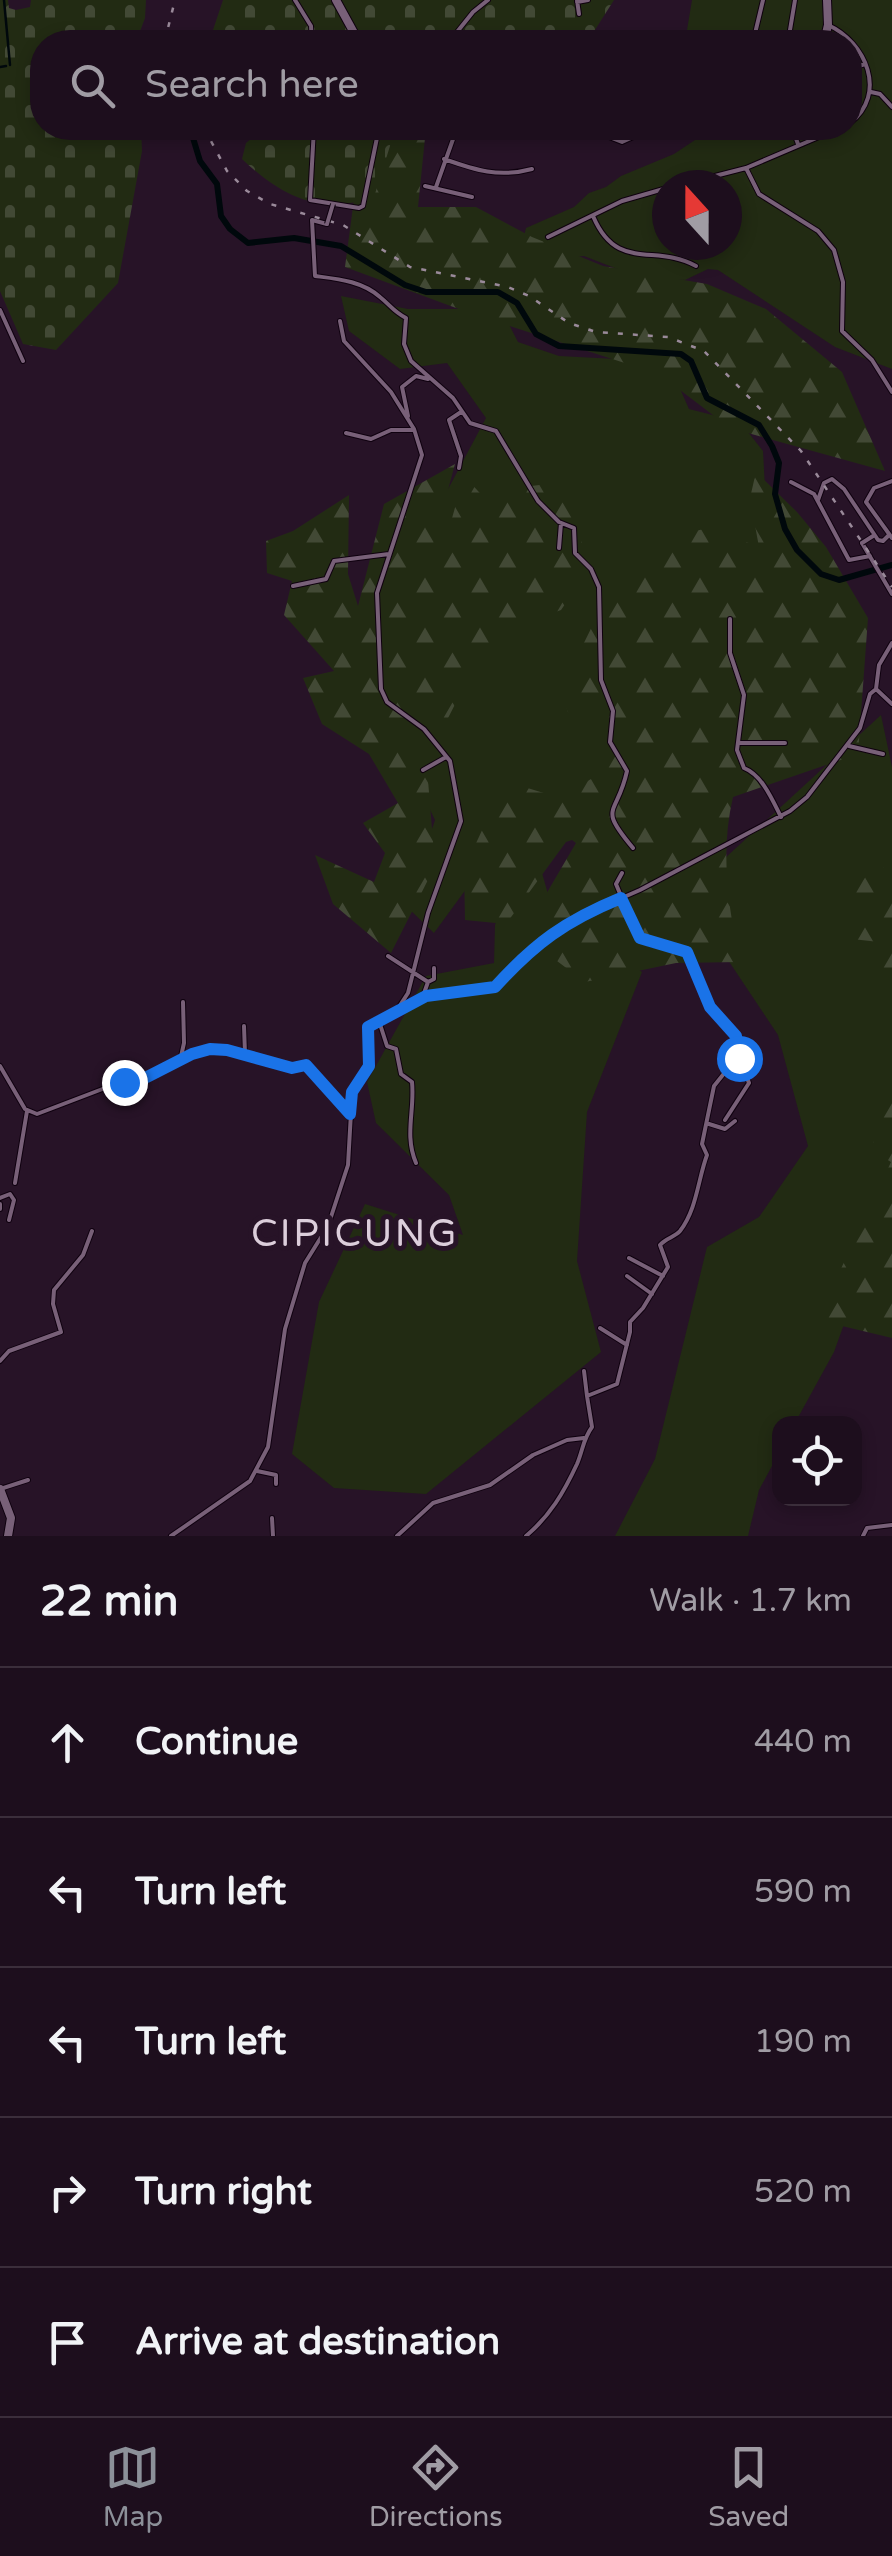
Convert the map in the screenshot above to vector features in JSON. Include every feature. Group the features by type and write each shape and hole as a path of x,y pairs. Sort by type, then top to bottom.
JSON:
{"street":[{"path":"295,0 311,30"},
{"path":"336,0 352,30"},
{"path":"459,30 488,0"},
{"path":"579,14 577,1 588,0"},
{"path":"756,30 763,0"},
{"path":"790,30 795,0"},
{"path":"827,0 827,30"},
{"path":"828,25 838,30"},
{"path":"862,59 871,92 862,112"},
{"path":"871,92 880,94 892,107"},
{"path":"313,140 310,200 358,208 364,206 377,140"},
{"path":"436,187 452,140"},
{"path":"796,140 798,144"},
{"path":"738,170 808,140"},
{"path":"444,160 488,174 532,169"},
{"path":"746,168 759,194 818,231 834,250 843,276 842,331 872,360 892,392"},
{"path":"425,186 472,197"},
{"path":"548,237 622,202 652,193"},
{"path":"334,204 327,224 312,220 315,276 365,287 380,296 393,312 406,318 404,344 408,358 453,398 472,424 496,431 538,501 574,528 574,554 591,569 598,585 602,680 613,711 610,742 626,770 610,815 612,824 633,848"},
{"path":"593,216 607,241 623,251 696,266"},
{"path":"0,310 23,360"},
{"path":"340,321 349,350 384,382 409,420 422,460 377,593 381,689 388,702 424,729 451,765 460,820 428,913 415,973 398,1010"},
{"path":"409,420 404,385 416,376 434,382"},
{"path":"459,468 461,456 450,420 461,412"},
{"path":"346,433 371,439 389,431 414,429"},
{"path":"818,505 824,484 835,480 876,538"},
{"path":"892,481 878,485 866,502 890,537 862,543 892,594"},
{"path":"791,482 814,494 849,560 870,557"},
{"path":"558,548 562,522"},
{"path":"294,586 326,579 334,561 388,554"},
{"path":"730,619 730,653 744,695 738,744 744,768 752,771 768,791 781,816"},
{"path":"171,1536 243,1487 257,1471 270,1439 283,1339 302,1270 328,1226 348,1165 352,1092 369,1066 366,1030 423,996 493,988 524,955 556,930 781,816 807,797 860,728 868,699 876,689 879,665 892,643"},
{"path":"876,689 892,704"},
{"path":"738,744 785,743"},
{"path":"848,745 883,754"},
{"path":"423,770 446,758"},
{"path":"622,873 616,882 640,938 687,952 709,1004 736,1036 741,1069 749,1082 725,1120"},
{"path":"388,956 428,982"},
{"path":"423,996 428,982 434,979 434,968"},
{"path":"180,1061 184,1044 183,1002"},
{"path":"378,1020 387,1046 396,1050 401,1074 412,1082 409,1140 416,1162"},
{"path":"244,1026 245,1054"},
{"path":"588,1396 617,1384 630,1322 668,1267 660,1245 678,1233 699,1190 698,1178 707,1155 702,1143 714,1084 730,1066 729,1053 735,1044"},
{"path":"27,1111 42,1113 113,1084 147,1077 210,1049 245,1054 292,1068 306,1065 350,1114"},
{"path":"0,1066 27,1111 15,1183"},
{"path":"708,1123 726,1129 735,1120"},
{"path":"0,1204 10,1194 14,1200 9,1220"},
{"path":"0,1361 10,1351 61,1332 52,1304 54,1290 83,1255 92,1231"},
{"path":"629,1258 662,1276"},
{"path":"626,1276 652,1294"},
{"path":"600,1328 628,1345"},
{"path":"526,1536 550,1513 562,1494 593,1424 584,1371"},
{"path":"397,1536 433,1503 490,1485 533,1454 567,1440 584,1438"},
{"path":"257,1471 276,1475 276,1484"},
{"path":"8,1536 12,1518 0,1489 28,1480"},
{"path":"272,1518 272,1536"},
{"path":"863,1536 867,1528 892,1525"}],"green space":[{"path":"0,0 8,0 9,8 16,10 30,7 31,0 146,0 140,30 30,30 30,140 142,140 118,283 56,350 23,344 0,291"},
{"path":"223,0 614,0 595,30 213,30"},
{"path":"692,0 892,0 892,369 835,347 718,270 708,269 685,280 638,277 584,256 563,258 524,236 526,228 574,207 589,193 674,154 695,140 862,140 862,30 687,30"},
{"path":"357,140 425,140 418,207 476,207 532,237 603,266 707,284 766,309 842,372 885,471 730,428 659,374 475,315 345,267 358,169"},
{"path":"390,140 374,197 336,204 302,199 271,183 242,159 246,143"},
{"path":"341,296 408,309 501,309 518,342 559,356 636,360 674,375 689,409 740,422 763,451 768,543 744,553 618,730 578,804 472,881 434,933 406,906 435,820 397,742 442,574 419,565 447,491 486,418 447,363 400,369 349,331"},
{"path":"455,464 429,560 439,564 464,476 491,505 514,488 565,482 581,532 585,575 561,610 512,627 471,673 446,722 421,710 406,734 427,768 435,866 391,953 333,904 315,855 374,882 385,853 363,823 398,803 369,754 322,724 303,678 334,671 284,615 292,581 267,573 266,541 293,531 349,495 348,574 358,606 384,504"},
{"path":"756,472 826,547 868,618 858,754 733,797 727,838 727,880 740,962 676,963 585,982 557,961 542,901 576,843 566,842 506,924 465,920 464,869 505,781 560,798 591,779 604,722 568,712 563,698 577,657 612,586 662,538 709,528 759,547 750,498"},
{"path":"881,715 892,767 892,1191 834,1352 799,1416 772,1416 772,1466 759,1490 748,1536 615,1536 655,1459 707,1247 759,1217 808,1146 778,1035 728,960 712,870"},
{"path":"529,827 552,908 642,972 587,1112 577,1261 601,1352 426,1494 334,1488 292,1454 319,1302 365,1204 463,1235 449,1195 376,1123 367,1082 426,976 494,963 495,925"},
{"path":"881,861 892,886 892,990 888,991 878,973 888,943 852,939 851,892"},
{"path":"892,1085 892,1338 817,1320 891,1162 873,1151 877,1090"}],"waterway":[{"path":"4,0 10,65"},
{"path":"0,67 6,66"},
{"path":"194,140 200,161 217,184 221,216 248,243 294,238 341,246 405,285 426,292 498,292 517,303 536,334 559,346 681,354 691,361 707,398 759,425 772,446 779,463 775,494 785,529 797,550 821,574 839,580 892,565"}],"railway":[{"path":"168,30 175,0"},
{"path":"210,140 227,171 247,191 270,204 343,225 410,267 508,287 569,323 596,332 668,337 704,351 801,451 892,587"}],"district":[{"name":"CIPICUNG","path":"355,1233"}],"route":[{"path":"124,1082 154,1074 198,1052 227,1050 288,1067 306,1065 350,1114 352,1092 369,1066 368,1027 426,996 495,987 524,955 556,930 621,898 640,938 687,952 710,1007 736,1036 739,1058"}]}
